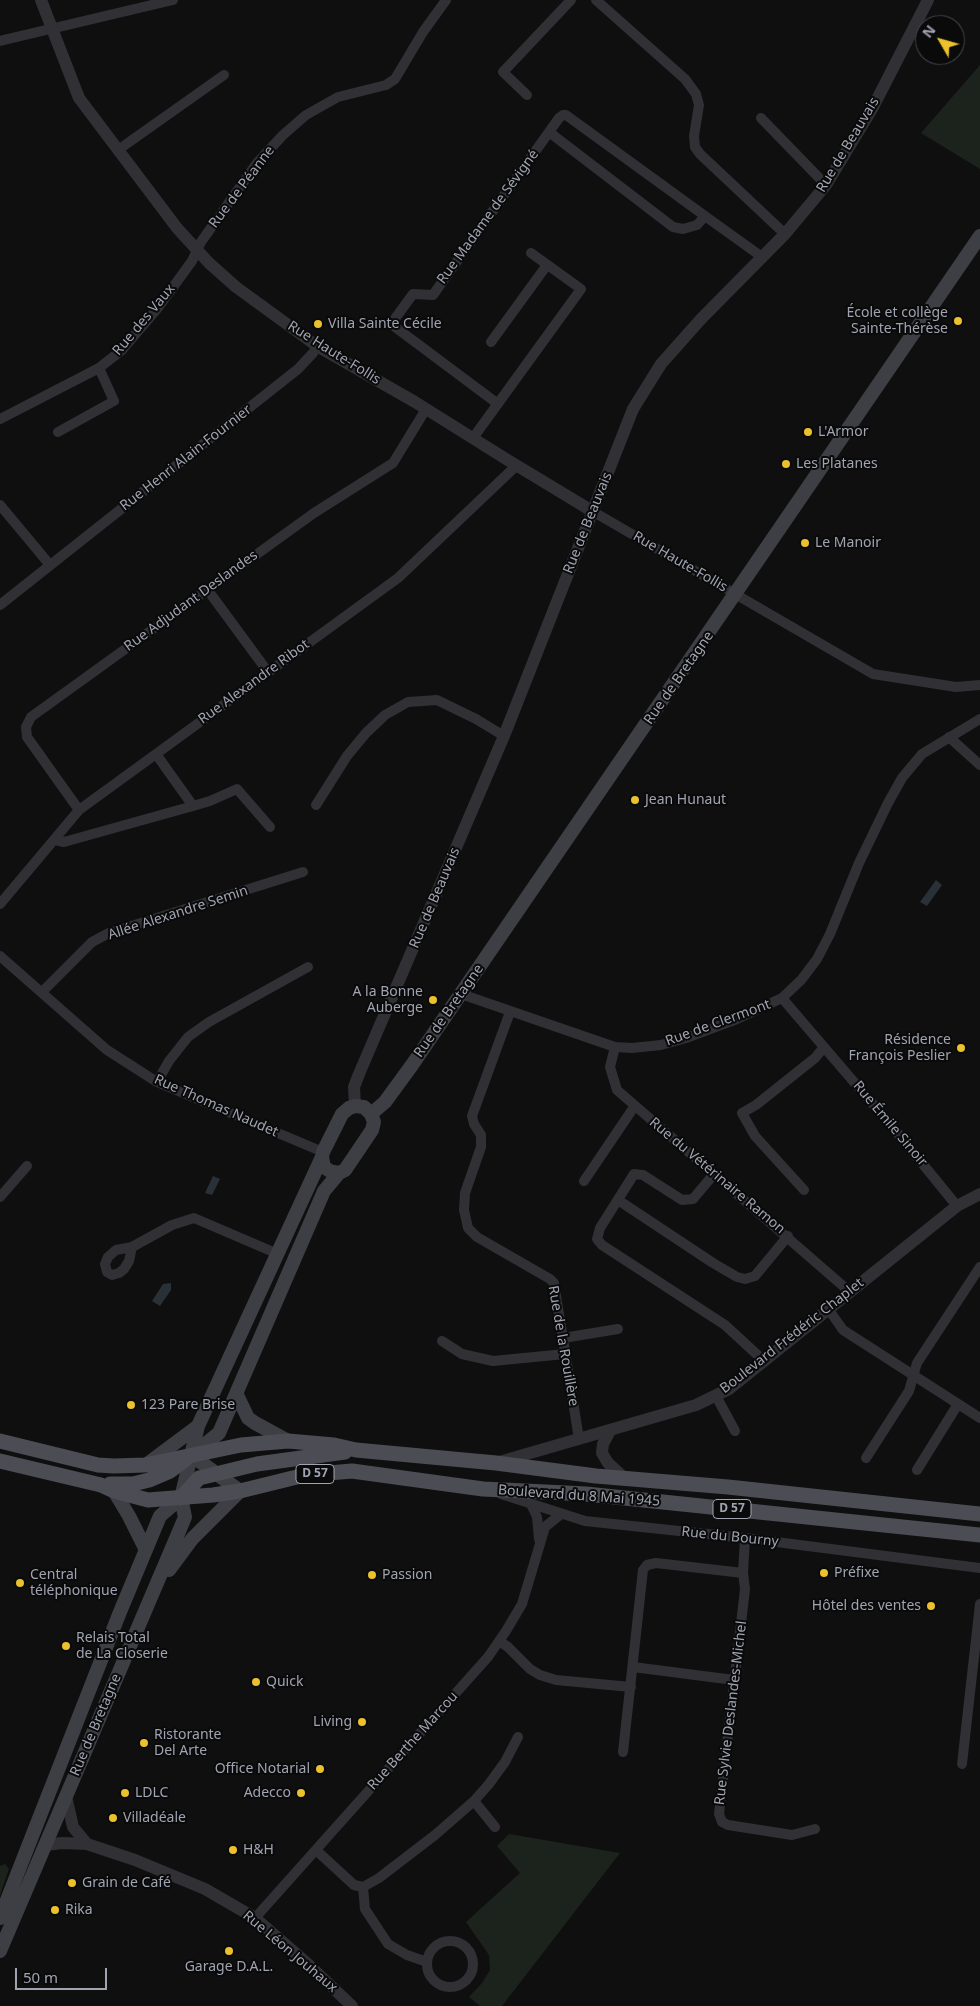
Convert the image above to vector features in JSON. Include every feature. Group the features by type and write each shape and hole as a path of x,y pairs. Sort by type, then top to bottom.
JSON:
{"main road":[{"name":"Rue de Bretagne","path":"372,1114 391,1094 461,994 980,236"},
{"name":"Rue de Bretagne","path":"0,1951 157,1586 184,1517 181,1498 198,1426 342,1114 348,1108 355,1106"},
{"path":"322,1155 324,1167 330,1171 339,1172 345,1170 372,1130 374,1122 372,1114 364,1107 355,1106"},
{"path":"0,1460 107,1488 149,1480 170,1471 214,1440 236,1395 324,1192 339,1172"},
{"path":"236,1395 248,1418 288,1441"},
{"path":"145,1465 198,1426"},
{"name":"Boulevard du 8 Mai 1945","path":"0,1441 98,1465 145,1465 241,1445 288,1441 334,1445 356,1450 496,1463 596,1476 623,1477 980,1514"},
{"path":"181,1498 199,1478 257,1464 356,1450"},
{"path":"157,1586 192,1539 240,1491 191,1455"},
{"name":"Boulevard du 8 Mai 1945","path":"107,1488 148,1500 181,1498 240,1491 305,1475 352,1471 483,1488 580,1494 980,1535"},
{"path":"107,1488 129,1516 146,1550"},
{"name":"Rue de Bretagne","path":"0,1918 113,1630 160,1516 181,1498"}],"street":[{"name":"Rue Haute-Follis","path":"41,0 79,98 177,228 236,287 318,346 426,409 592,511 872,674 956,686 980,685"},
{"path":"0,41 173,0"},
{"name":"Rue de Péanne","path":"198,251 201,242 257,163 283,134 306,115 338,97 386,85 394,79 423,32 446,0"},
{"path":"527,95 503,72 571,0"},
{"path":"596,0 685,78 696,94 699,106 694,136 695,146 700,154 785,234"},
{"name":"Rue de Beauvais","path":"355,1106 354,1087 359,1074 504,736 633,409 661,364 701,318 785,234 826,185 872,109 928,0"},
{"path":"118,150 224,75"},
{"name":"Rue Madame de Sévigné","path":"498,404 391,324 413,294 432,295 548,132 563,115 566,115 762,257"},
{"path":"761,118 826,185"},
{"path":"548,132 673,227 682,229 697,225 705,216"},
{"name":"Rue des Vaux","path":"0,419 100,368 122,350 157,309 198,251"},
{"path":"473,438 581,289 531,253"},
{"path":"491,342 547,265"},
{"name":"Rue Henri Alain-Fournier","path":"0,605 298,369 318,346"},
{"path":"58,432 114,401 100,368"},
{"name":"Rue Adjudant Deslandes","path":"78,810 27,737 26,727 31,717 314,513 393,463 426,409"},
{"name":"Rue Alexandre Ribot","path":"0,904 78,810 398,578 516,466"},
{"path":"0,505 50,565"},
{"path":"207,589 268,672"},
{"path":"316,806 347,756 366,733 386,715 408,702 437,700 476,719 504,736"},
{"name":"Rue de Clermont","path":"461,994 615,1047 632,1048 661,1045 686,1038 737,1019 782,998 802,979 817,959 830,934 859,863 902,778 922,754 980,719"},
{"path":"949,737 980,765"},
{"path":"156,754 194,806"},
{"path":"55,840 64,842 210,802 237,789 270,827"},
{"name":"Allée Alexandre Semin","path":"42,992 92,942 109,933 303,872"},
{"name":"Rue Thomas Naudet","path":"0,956 107,1050 157,1082 322,1155"},
{"path":"157,1082 169,1060 188,1038 209,1022 308,967"},
{"name":"Rue Émile Sinoir","path":"782,998 957,1206"},
{"name":"Rue de la Rouillère","path":"510,1012 472,1116 474,1124 481,1135 481,1147 465,1193 464,1210 468,1228 477,1237 554,1283 579,1440"},
{"name":"Rue du Vétérinaire Ramon","path":"615,1047 610,1067 617,1090 634,1107 788,1236 850,1292"},
{"path":"804,1190 755,1136 742,1113 756,1105 815,1058 824,1047"},
{"path":"584,1181 634,1107"},
{"path":"0,1197 27,1166"},
{"path":"714,1174 693,1199 682,1200 643,1175 634,1174 600,1228 597,1239 602,1245 725,1325 764,1360"},
{"name":"Boulevard Frédéric Chaplet","path":"496,1463 696,1405 716,1396 728,1389 957,1206 980,1194"},
{"path":"618,1200 714,1263 737,1277 744,1279 755,1276 788,1236"},
{"path":"132,1247 172,1225 194,1218 278,1254"},
{"path":"866,1458 909,1391 917,1362 980,1267"},
{"path":"828,1310 843,1330 980,1418"},
{"path":"562,1338 618,1328"},
{"path":"442,1341 462,1354 493,1361 565,1354"},
{"path":"716,1396 735,1431"},
{"path":"917,1470 958,1404"},
{"path":"610,1431 602,1444 602,1453 608,1463 623,1477"},
{"name":"Rue du Bourny","path":"483,1488 585,1521 745,1538 980,1568"},
{"name":"Rue Berthe Marcou","path":"531,1504 537,1517 540,1544"},
{"name":"Rue Berthe Marcou","path":"254,1918 317,1851 488,1657 522,1604 545,1527 561,1514"},
{"name":"Rue Sylvie Deslandes-Michel","path":"745,1538 745,1589 719,1814 722,1822 728,1826 792,1835 815,1829"},
{"path":"623,1752 643,1570 647,1565 656,1564 744,1573"},
{"path":"962,1764 980,1604"},
{"path":"499,1641 508,1647 530,1669 540,1675 556,1680 630,1687"},
{"path":"633,1667 734,1680"},
{"path":"317,1851 354,1885 363,1886 379,1878 435,1835 474,1801 500,1770 518,1737"},
{"path":"66,1796 74,1827 87,1844"},
{"path":"474,1801 495,1827"},
{"name":"Rue Léon Jouhaux","path":"46,1845 62,1843 87,1844 135,1860 205,1889 254,1918 309,1964 352,2006"},
{"path":"363,1886 365,1909 388,1944 406,1955 427,1962"},
{"path":"451,1940 462,1944 470,1952 473,1963 470,1975 462,1984 450,1987 438,1983 434,1979 430,1974 427,1962 431,1951 439,1943 451,1940"}],"shaded area":[{"path":"980,65 980,169 921,133"},
{"path":"936,880 942,885 927,906 920,902"},
{"path":"213,1176 220,1179 212,1195 205,1193"},
{"path":"171,1283 171,1290 160,1306 152,1301 163,1284"},
{"path":"509,1834 620,1853 502,2006 480,2006 469,1997 482,1983 490,1970 489,1955 466,1922 520,1873 497,1846"},
{"path":"5,1864 9,1869 0,1895 0,1866"}],"place":[{"name":"École et collège Sainte-Thérèse","path":"958,321"},
{"name":"Villa Sainte Cécile","path":"318,324"},
{"name":"L'Armor","path":"808,432"},
{"name":"Les Platanes","path":"786,464"},
{"name":"Le Manoir","path":"805,543"},
{"name":"Jean Hunaut","path":"635,800"},
{"name":"A la Bonne Auberge","path":"433,1000"},
{"name":"Résidence François Peslier","path":"961,1048"},
{"name":"123 Pare Brise","path":"131,1405"},
{"name":"Préfixe","path":"824,1573"},
{"name":"Passion","path":"372,1575"},
{"name":"Central téléphonique","path":"20,1583"},
{"name":"Hôtel des ventes","path":"931,1606"},
{"name":"Relais Total de La Closerie","path":"66,1646"},
{"name":"Quick","path":"256,1682"},
{"name":"Living","path":"362,1722"},
{"name":"Ristorante Del Arte","path":"144,1743"},
{"name":"Office Notarial","path":"320,1769"},
{"name":"LDLC","path":"125,1793"},
{"name":"Adecco","path":"301,1793"},
{"name":"Villadéale","path":"113,1818"},
{"name":"H&H","path":"233,1850"},
{"name":"Grain de Café","path":"72,1883"},
{"name":"Rika","path":"55,1910"},
{"name":"Garage D.A.L.","path":"229,1951"}]}
